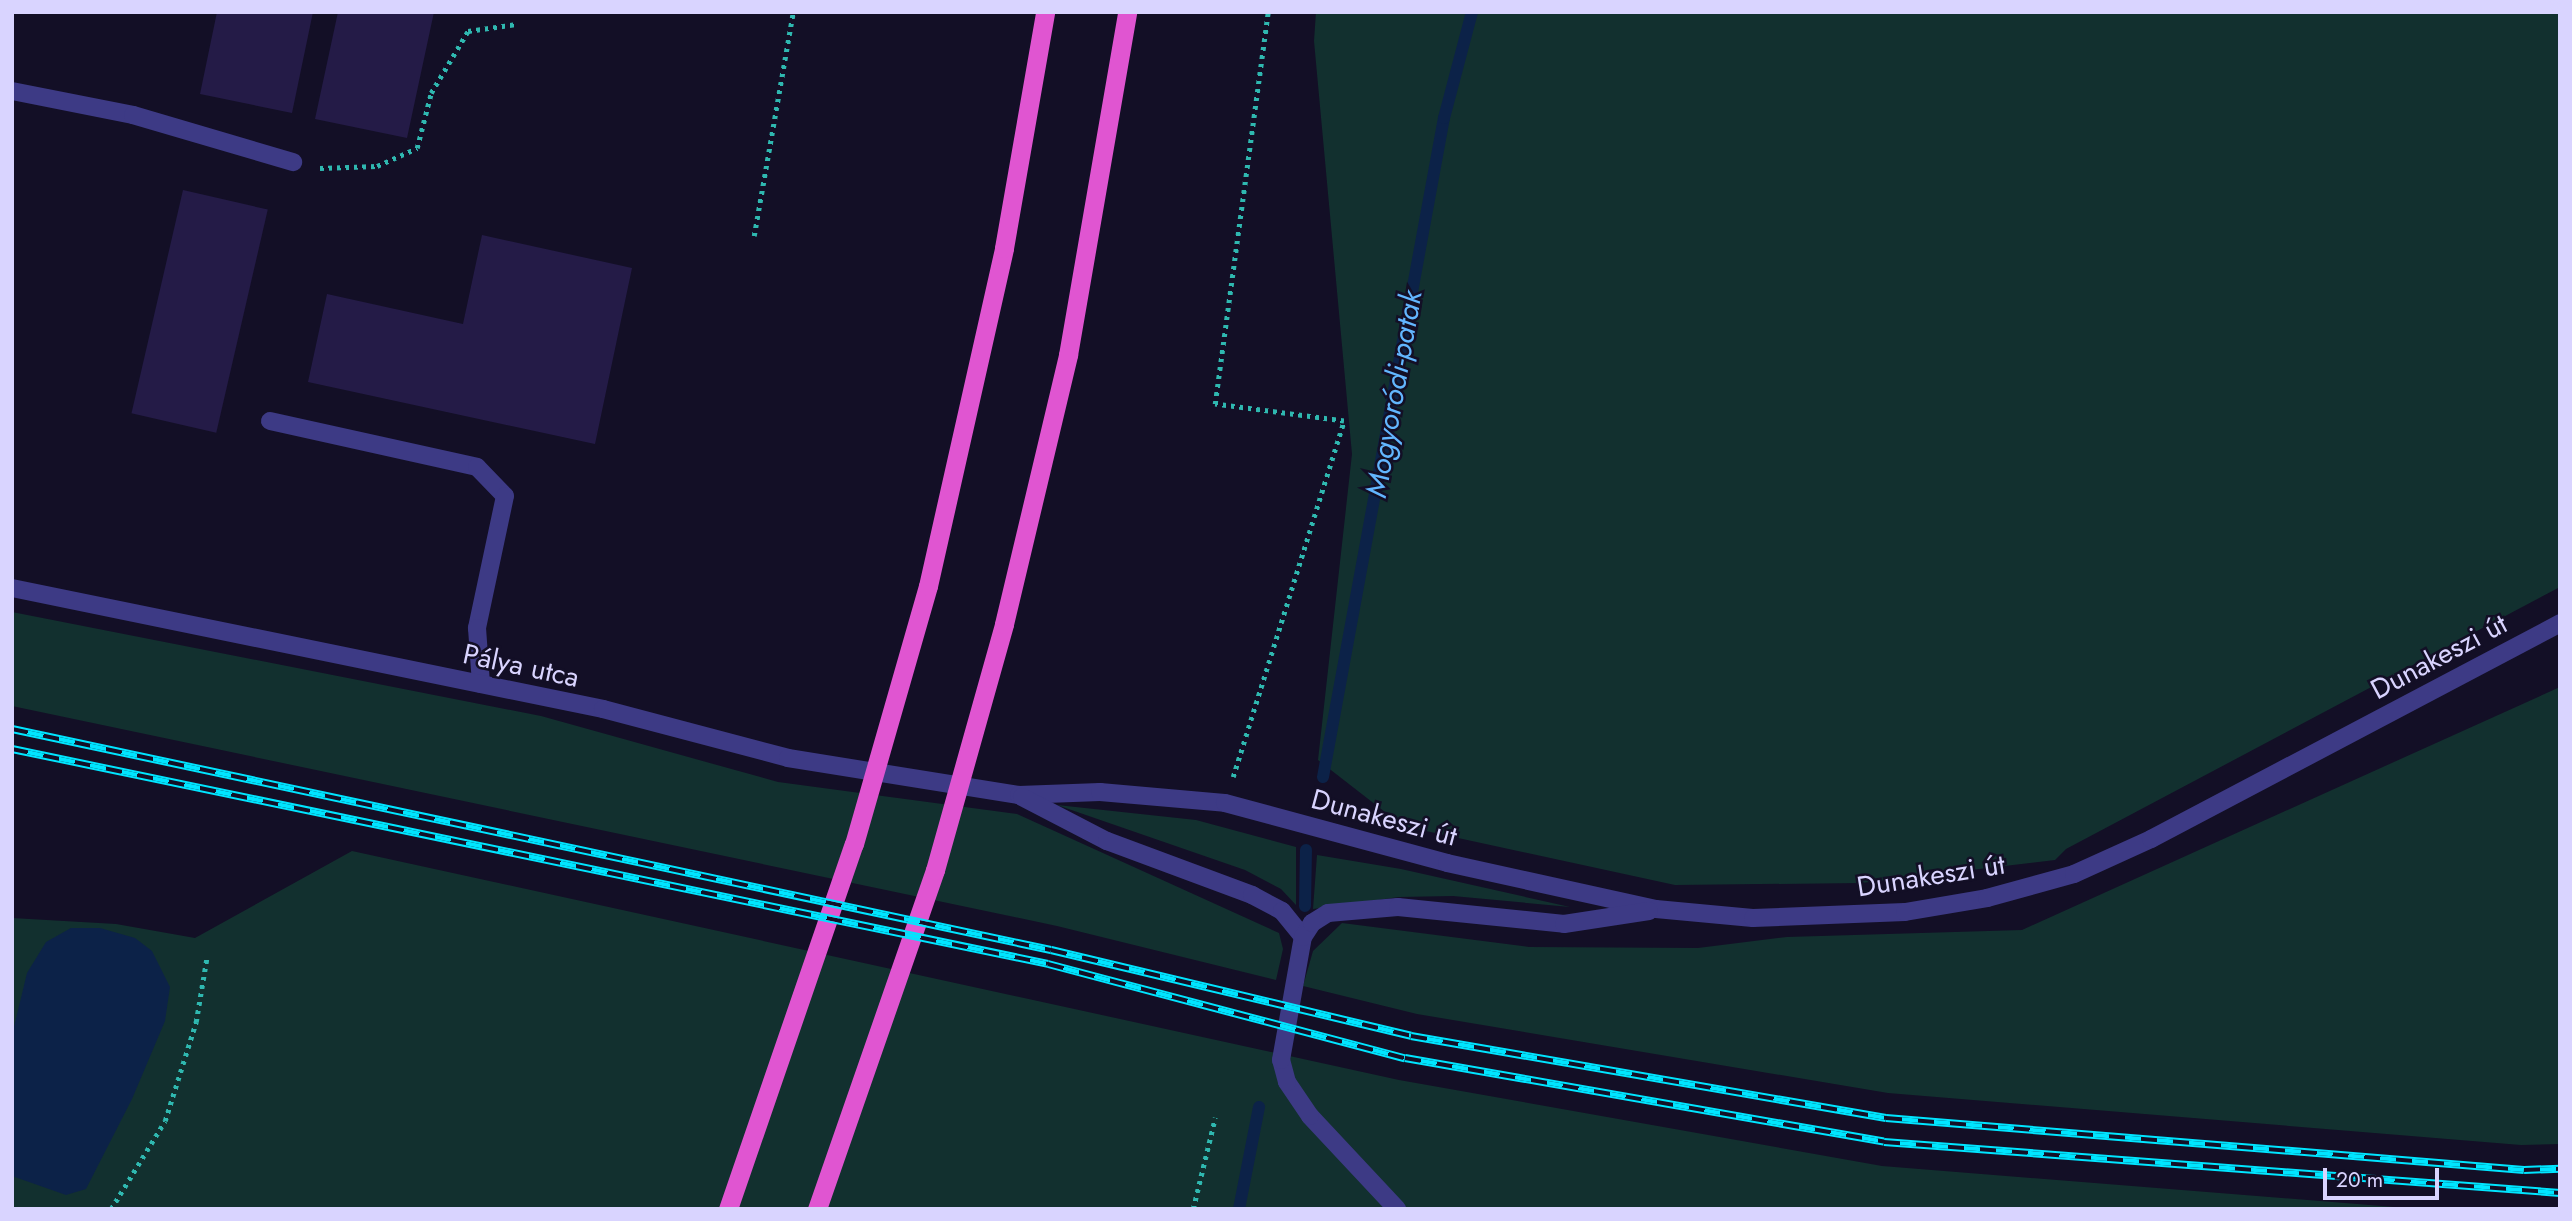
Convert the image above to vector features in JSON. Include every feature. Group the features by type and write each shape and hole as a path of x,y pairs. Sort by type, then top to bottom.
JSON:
{"highway":[{"path":"728,1209 855,844 928,586 982,351 1045,12"},
{"path":"817,1209 935,870 1004,624 1068,355 1127,12"}],"street":[{"path":"12,91 133,115 293,162"},
{"path":"270,421 477,467 505,496 477,628 481,684"},
{"name":"Pálya utca","path":"12,588 603,709 788,758 1018,795"},
{"name":"Dunakeszi út","path":"1018,795 1100,792 1225,803 1447,863 1656,909 1753,918 1870,915 1987,898 2074,874 2151,839 2560,624"},
{"path":"1018,795 1107,841 1252,895 1282,911 1303,937"},
{"path":"1397,1209 1310,1116 1287,1082 1281,1060 1303,937 1328,913 1384,908 1564,924 1656,909"}],"path":[{"path":"754,236 793,12"},
{"path":"1225,803 1344,421 1215,404 1268,12"},
{"path":"293,162 324,169 377,166 417,148 431,93 468,32 517,24"},
{"path":"111,1209 165,1121 196,1022 206,956"},
{"path":"1193,1209 1215,1118"}],"green space":[{"path":"1316,12 2560,12 2560,587 2066,849 2055,860 1861,883 1675,885 1403,826 1318,760 1352,454 1314,41"},
{"path":"12,612 541,716 778,782 1017,814 1279,933 1283,949 1276,980 1057,926 12,706"},
{"path":"2560,687 2560,1144 2521,1145 1888,1093 1417,1014 1303,986 1313,951 1342,923 1529,947 1698,948 1787,937 2022,930"},
{"path":"1057,805 1196,820 1296,847 1296,905 1281,889 1245,870"},
{"path":"352,851 1399,1080 1882,1166 2419,1209 12,1209 12,918 116,924 195,938"},
{"path":"1317,855 1401,869 1570,907 1453,896 1399,897 1313,909"}],"water":[{"path":"71,928 100,928 135,938 152,951 170,987 165,1021 132,1099 86,1189 66,1195 12,1176 12,1035 27,973 46,942"}],"building":[{"path":"217,12 313,12 292,113 200,94"},
{"path":"338,12 434,12 407,138 315,119"},
{"path":"183,190 268,210 216,433 131,413"},
{"path":"482,235 632,268 595,444 308,382 327,294 463,324"}],"waterway":[{"name":"Mogyoródi-patak","path":"1323,777 1444,118 1472,12"},
{"name":"Mogyoródi-patak","path":"1305,906 1306,850"},
{"name":"Mogyoródi-patak","path":"1239,1209 1259,1107"}],"railway":[{"path":"12,729 1051,950 1411,1036 1886,1118 2524,1170 2560,1169"},
{"path":"12,749 1048,964 1405,1058 1884,1142 2560,1193"}]}
